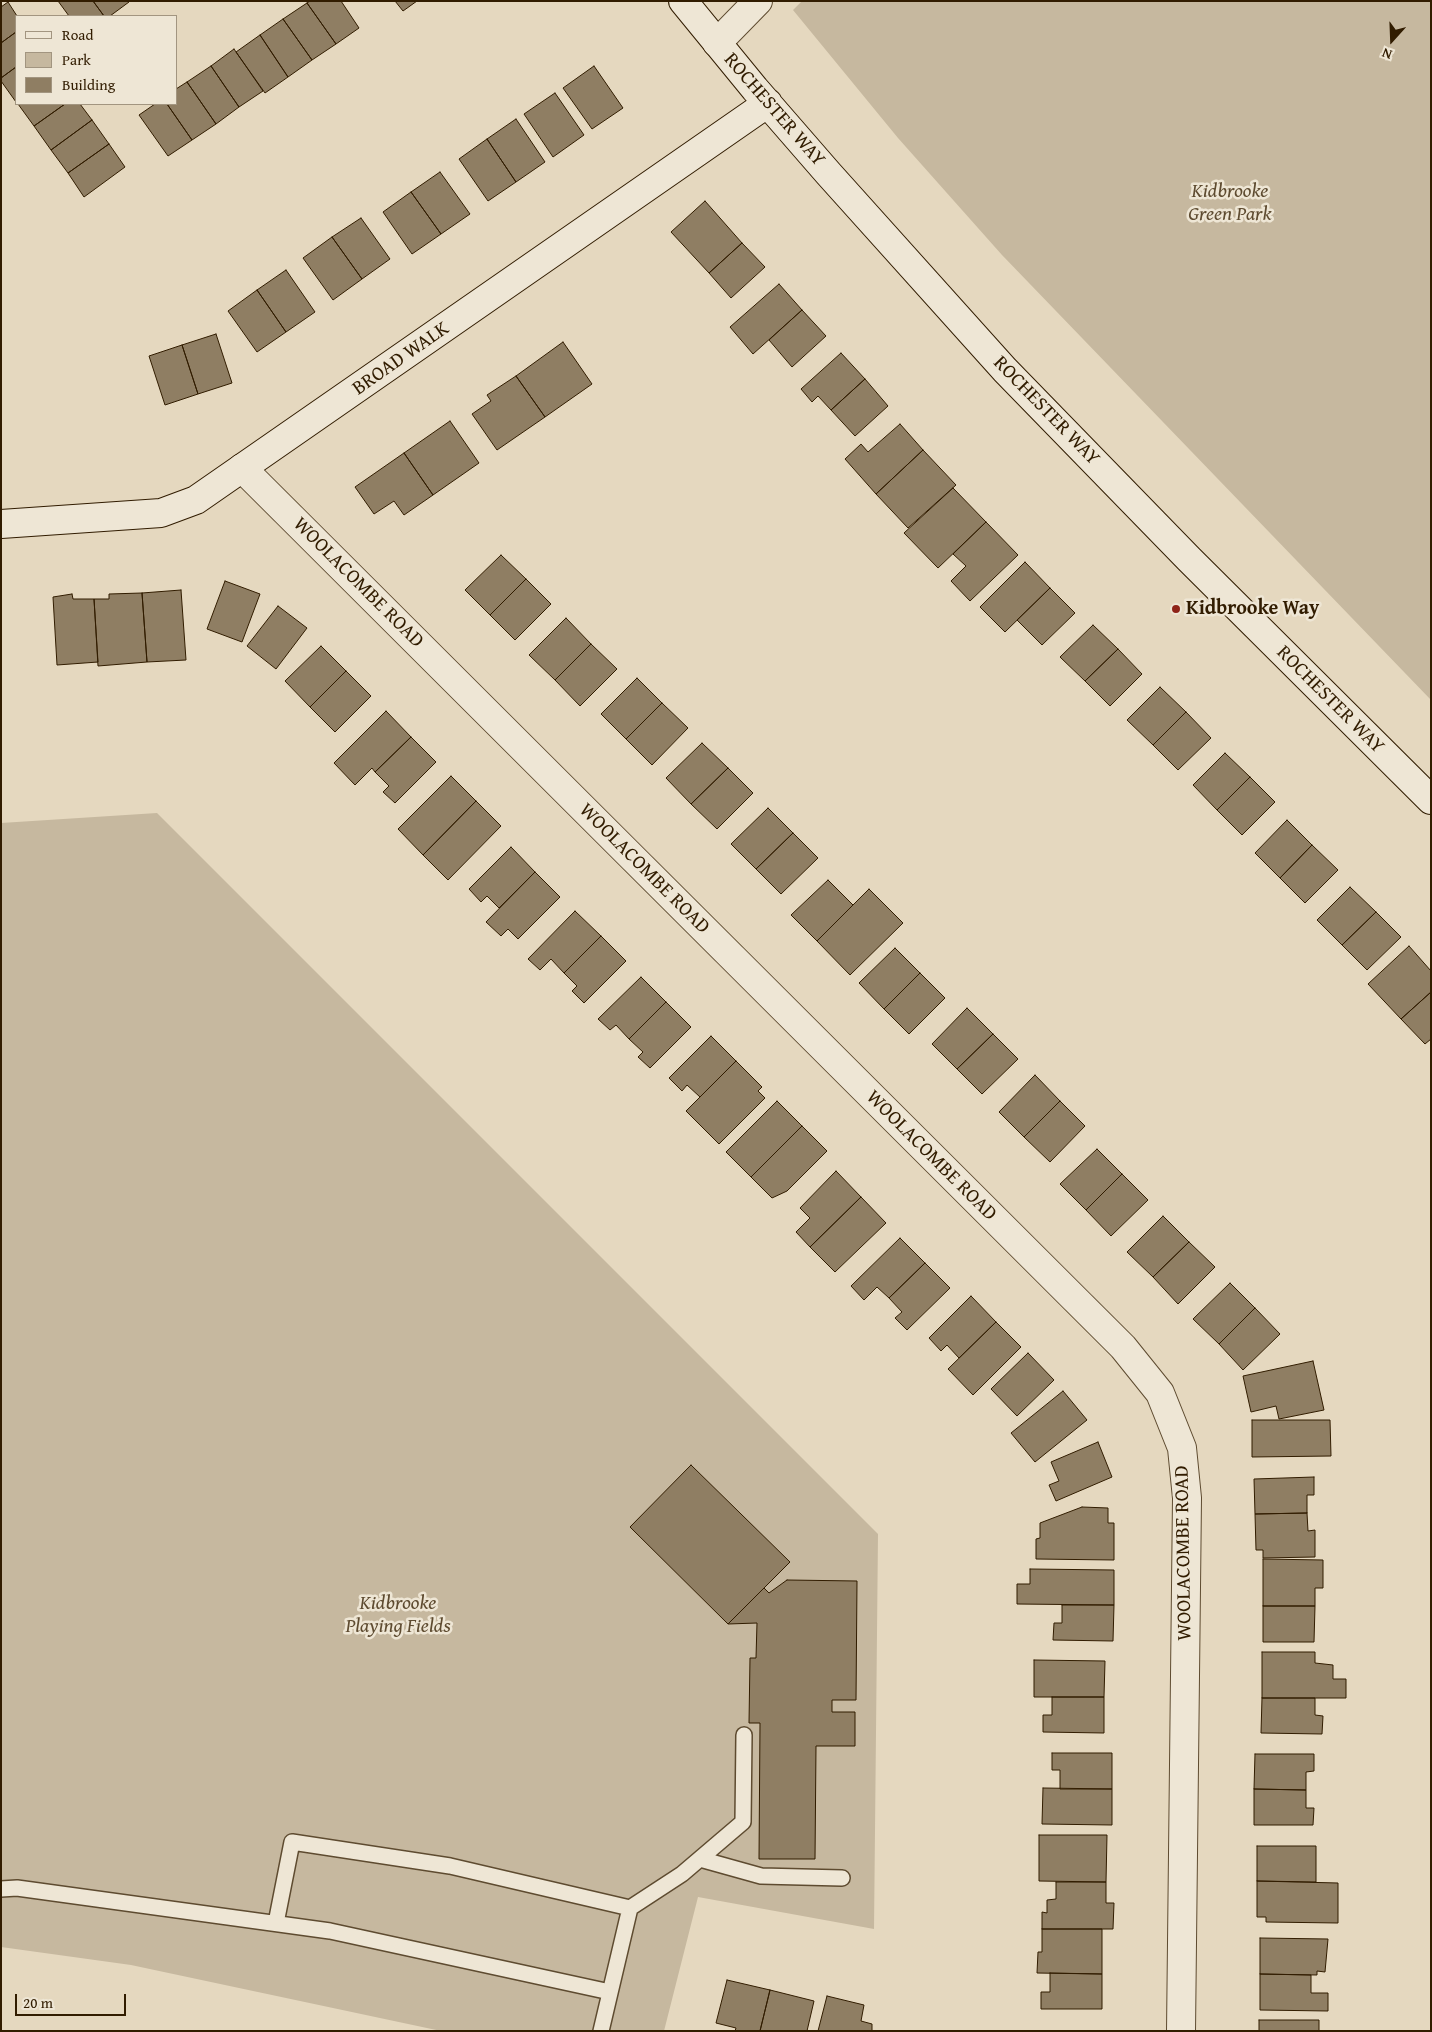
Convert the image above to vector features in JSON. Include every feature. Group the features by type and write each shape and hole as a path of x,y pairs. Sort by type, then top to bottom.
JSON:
{"street":[{"name":"ROCHESTER WAY","path":"683,1 768,103 1005,370 1189,559 1431,800"},
{"path":"717,43 758,1"},
{"name":"BROAD WALK","path":"1,524 161,513 196,500 768,103"},
{"name":"WOOLACOMBE ROAD","path":"242,468 1123,1347 1160,1393 1182,1448 1187,1498 1181,2031"}],"lane":[{"path":"601,2031 630,1908 682,1874 743,1822 744,1735"},
{"path":"276,1923 292,1842 450,1866 630,1908"},
{"path":"700,1859 760,1876 842,1878"},
{"path":"1,1889 17,1888 330,1931 610,1992"}],"green space":[{"name":"Kidbrooke Green Park","path":"802,1 1431,1 1431,700 1002,255 898,138 793,10"},
{"name":"Kidbrooke Playing Fields","path":"157,813 878,1534 874,1929 698,1897 664,2031 441,2031 131,1965 1,1947 1,823"}],"building":[{"path":"58,1 93,1 103,15 68,15"},
{"path":"93,1 129,1 111,15 103,15"},
{"path":"310,1 341,1 359,28 336,44 307,3"},
{"path":"395,1 417,1 403,11"},
{"path":"8,2 16,15 15,33 1,43 1,7"},
{"path":"307,3 336,44 312,60 283,19"},
{"path":"283,19 312,60 288,77 260,35"},
{"path":"15,33 15,68 1,78 1,43"},
{"path":"260,35 288,77 265,93 236,52"},
{"path":"234,49 263,91 239,107 211,66"},
{"path":"211,66 239,107 216,124 187,82"},
{"path":"594,66 623,108 592,129 563,88"},
{"path":"15,68 15,101 1,81 1,78"},
{"path":"187,82 216,124 192,140 168,105 178,105 178,88"},
{"path":"555,93 584,135 553,157 524,114"},
{"path":"19,105 64,105 34,126"},
{"path":"64,105 81,105 92,120 51,150 34,126"},
{"path":"154,105 168,105 192,140 168,156 139,115"},
{"path":"516,119 545,162 516,182 487,139"},
{"path":"92,120 109,144 68,173 51,150"},
{"path":"487,139 516,182 488,201 459,159"},
{"path":"109,144 125,167 84,197 68,173"},
{"path":"440,172 470,214 441,234 411,192"},
{"path":"411,192 441,234 412,254 383,212"},
{"path":"705,201 742,243 709,273 671,232"},
{"path":"361,218 390,259 362,279 332,237"},
{"path":"332,237 362,279 333,300 303,258"},
{"path":"742,243 765,267 731,298 709,273"},
{"path":"286,270 315,312 286,332 257,290"},
{"path":"779,284 802,310 753,354 730,327"},
{"path":"257,290 286,332 257,352 228,311"},
{"path":"802,310 826,336 792,367 769,340"},
{"path":"216,334 232,383 198,394 182,345"},
{"path":"563,342 592,384 545,417 516,376"},
{"path":"182,345 198,394 165,405 149,356"},
{"path":"841,353 865,379 831,410 818,396 812,402 801,389"},
{"path":"516,376 545,417 497,450 472,414 491,401 487,395"},
{"path":"865,379 888,406 855,436 831,410"},
{"path":"450,421 479,463 433,495 404,453"},
{"path":"900,424 923,450 876,494 845,459 861,444 868,452"},
{"path":"923,450 956,485 908,528 876,494"},
{"path":"404,453 433,495 404,515 394,501 374,514 355,487"},
{"path":"953,488 986,522 938,568 904,533"},
{"path":"986,522 1018,555 970,601 951,581 966,566 953,554"},
{"path":"501,555 526,579 490,615 465,590"},
{"path":"1025,562 1050,588 1005,632 980,607"},
{"path":"526,579 551,604 515,640 490,615"},
{"path":"225,581 260,594 242,642 207,629"},
{"path":"1050,588 1075,613 1042,645 1017,620"},
{"path":"181,590 186,660 147,662 142,593"},
{"path":"142,593 147,662 98,666 94,599 109,599 109,594"},
{"path":"72,594 73,599 94,599 98,662 57,665 53,597"},
{"path":"278,606 307,628 276,669 247,646"},
{"path":"566,618 591,644 555,680 529,655"},
{"path":"1093,625 1118,649 1085,681 1060,657"},
{"path":"591,644 617,669 580,706 555,680"},
{"path":"321,646 346,671 310,707 285,681"},
{"path":"1118,649 1142,674 1110,706 1085,681"},
{"path":"346,671 371,696 335,732 310,707"},
{"path":"637,678 662,703 626,739 601,714"},
{"path":"1160,687 1186,712 1153,745 1127,720"},
{"path":"662,703 688,728 652,765 626,739"},
{"path":"386,711 411,737 375,772 372,768 355,785 334,763"},
{"path":"1186,712 1211,738 1178,770 1153,745"},
{"path":"411,737 436,762 395,803 383,792 389,786 375,772"},
{"path":"702,743 728,768 691,804 666,778"},
{"path":"1225,753 1250,777 1217,810 1193,785"},
{"path":"728,768 753,793 717,829 691,804"},
{"path":"451,776 476,801 423,855 398,829"},
{"path":"1250,777 1275,802 1242,835 1217,810"},
{"path":"476,801 501,826 448,880 423,855"},
{"path":"768,808 793,833 756,869 731,844"},
{"path":"1287,820 1312,845 1280,878 1255,853"},
{"path":"793,833 818,858 781,894 756,869"},
{"path":"1312,845 1338,870 1305,903 1280,878"},
{"path":"511,847 535,872 499,908 487,896 481,902 469,889"},
{"path":"535,872 560,897 518,939 508,929 501,936 486,922"},
{"path":"828,880 853,905 817,941 791,915"},
{"path":"1350,887 1376,912 1342,945 1317,920"},
{"path":"869,889 903,923 850,975 817,941"},
{"path":"575,911 601,936 564,973 551,959 540,970 528,959"},
{"path":"1376,912 1401,937 1367,970 1342,945"},
{"path":"601,936 626,961 584,1003 572,991 577,986 564,973"},
{"path":"1409,946 1431,971 1431,992 1401,1019 1368,984"},
{"path":"895,948 920,973 884,1009 859,983"},
{"path":"920,973 945,998 909,1034 884,1009"},
{"path":"641,977 666,1002 629,1039 616,1025 610,1030 598,1019"},
{"path":"1431,992 1431,1039 1425,1044 1401,1019"},
{"path":"666,1002 691,1027 650,1068 638,1057 643,1052 629,1039"},
{"path":"967,1008 993,1034 957,1069 932,1044"},
{"path":"993,1034 1018,1059 982,1094 957,1069"},
{"path":"711,1036 736,1061 700,1097 687,1085 682,1091 669,1078"},
{"path":"736,1061 762,1087 758,1091 765,1098 719,1144 686,1111"},
{"path":"1035,1075 1060,1101 1024,1137 999,1112"},
{"path":"777,1101 802,1126 751,1177 726,1152"},
{"path":"1060,1101 1085,1126 1050,1162 1024,1137"},
{"path":"802,1126 827,1151 787,1191 772,1198 751,1177"},
{"path":"1097,1149 1122,1174 1086,1210 1060,1184"},
{"path":"836,1171 861,1197 810,1247 796,1232 810,1218 800,1208"},
{"path":"1122,1174 1148,1200 1111,1236 1086,1210"},
{"path":"861,1197 886,1223 835,1272 810,1247"},
{"path":"1163,1216 1189,1242 1153,1277 1127,1252"},
{"path":"900,1238 925,1263 889,1298 877,1287 864,1300 851,1286"},
{"path":"1189,1242 1215,1267 1178,1304 1153,1277"},
{"path":"925,1263 950,1288 907,1330 895,1318 902,1312 889,1298"},
{"path":"1230,1283 1255,1308 1219,1344 1193,1319"},
{"path":"971,1296 996,1322 959,1358 947,1345 941,1351 929,1338"},
{"path":"1255,1308 1280,1334 1243,1370 1219,1344"},
{"path":"996,1322 1021,1347 973,1395 948,1369"},
{"path":"1028,1353 1054,1380 1017,1416 991,1389"},
{"path":"1313,1361 1324,1410 1279,1419 1276,1406 1251,1412 1243,1376"},
{"path":"1063,1391 1087,1420 1035,1462 1011,1433"},
{"path":"1252,1420 1330,1420 1331,1456 1252,1457"},
{"path":"1098,1442 1112,1477 1056,1501 1049,1485 1059,1481 1051,1462"},
{"path":"691,1465 790,1562 728,1624 630,1527"},
{"path":"1314,1477 1314,1495 1307,1495 1307,1513 1255,1514 1254,1479"},
{"path":"1082,1507 1108,1508 1108,1523 1114,1523 1114,1560 1036,1559 1036,1539 1040,1538 1040,1523"},
{"path":"1307,1513 1308,1531 1315,1530 1315,1557 1263,1558 1263,1550 1256,1550 1255,1514"},
{"path":"1263,1559 1323,1560 1323,1588 1315,1588 1315,1606 1263,1606"},
{"path":"1030,1569 1114,1570 1114,1605 1017,1604 1017,1584 1030,1584"},
{"path":"787,1580 857,1581 856,1700 832,1700 832,1712 855,1712 855,1746 816,1746 815,1859 759,1859 760,1723 749,1723 750,1658 756,1658 757,1623 728,1624 764,1588 769,1593"},
{"path":"1062,1605 1114,1605 1113,1641 1053,1640 1054,1623 1062,1623"},
{"path":"1263,1606 1315,1606 1314,1642 1263,1642"},
{"path":"1262,1652 1315,1652 1315,1663 1333,1665 1333,1679 1346,1679 1346,1698 1262,1698"},
{"path":"1034,1660 1105,1661 1104,1697 1034,1697"},
{"path":"1052,1697 1104,1697 1104,1733 1043,1732 1043,1715 1052,1715"},
{"path":"1262,1698 1315,1698 1315,1715 1323,1716 1322,1734 1261,1733"},
{"path":"1052,1753 1112,1753 1112,1789 1060,1789 1060,1770 1052,1770"},
{"path":"1255,1754 1314,1754 1314,1771 1306,1772 1306,1790 1254,1789"},
{"path":"1043,1788 1112,1789 1112,1825 1042,1824"},
{"path":"1254,1789 1306,1790 1306,1808 1314,1808 1313,1825 1254,1825"},
{"path":"1039,1835 1107,1835 1106,1882 1039,1881"},
{"path":"1257,1846 1316,1846 1316,1882 1257,1881"},
{"path":"1257,1881 1338,1883 1338,1923 1266,1922 1266,1917 1257,1917"},
{"path":"1056,1882 1106,1882 1106,1903 1114,1903 1113,1929 1042,1929 1042,1912 1047,1913 1047,1900 1056,1899"},
{"path":"1042,1929 1102,1929 1102,1974 1037,1973 1038,1952 1042,1952"},
{"path":"1260,1938 1328,1939 1325,1972 1317,1971 1317,1975 1260,1974"},
{"path":"1050,1973 1102,1974 1102,2009 1041,2009 1041,1992 1050,1992"},
{"path":"1260,1974 1311,1975 1311,1993 1328,1993 1328,2011 1260,2010"},
{"path":"727,1980 770,1990 760,2031 735,2031 736,2028 716,2023"},
{"path":"770,1990 814,2001 807,2031 760,2031"},
{"path":"827,1996 864,2005 861,2021 872,2024 872,2031 818,2031"},
{"path":"1259,2020 1319,2020 1319,2031 1259,2031"}],"place":[{"name":"Kidbrooke Way","path":"1176,609"}]}
